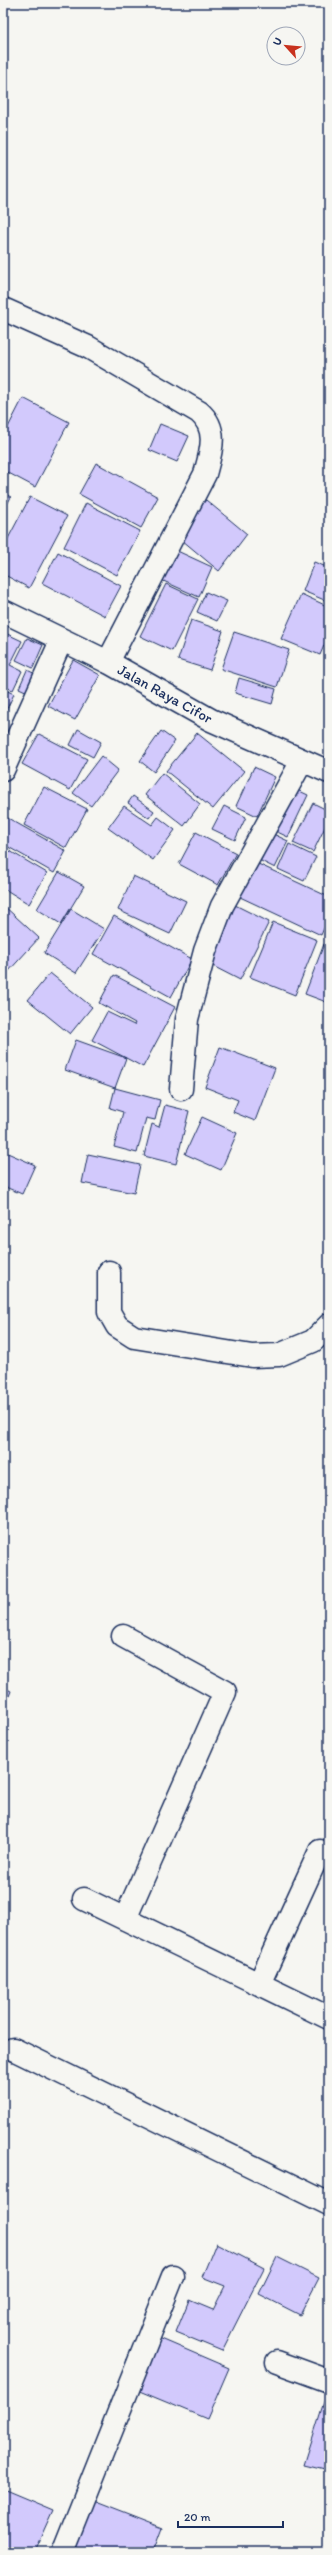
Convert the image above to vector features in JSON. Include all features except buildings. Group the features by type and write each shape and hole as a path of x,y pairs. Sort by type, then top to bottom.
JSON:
{"street":[{"path":"3,309 88,347 199,412 207,419 212,430 212,447 205,474 108,662"},
{"name":"Jalan Raya Cifor","path":"3,611 61,641 108,662 211,720 329,772"},
{"path":"3,770 61,641"},
{"path":"181,1089 187,1018 206,951 222,906 302,761"},
{"path":"109,1272 109,1312 117,1326 134,1338 252,1356 279,1356 313,1341 329,1325"},
{"path":"123,1636 225,1692 125,1919"},
{"path":"259,1984 320,1851"},
{"path":"84,1899 329,2018"},
{"path":"13,2049 329,2204"},
{"path":"63,2552 173,2276"},
{"path":"277,2362 329,2382"}]}
